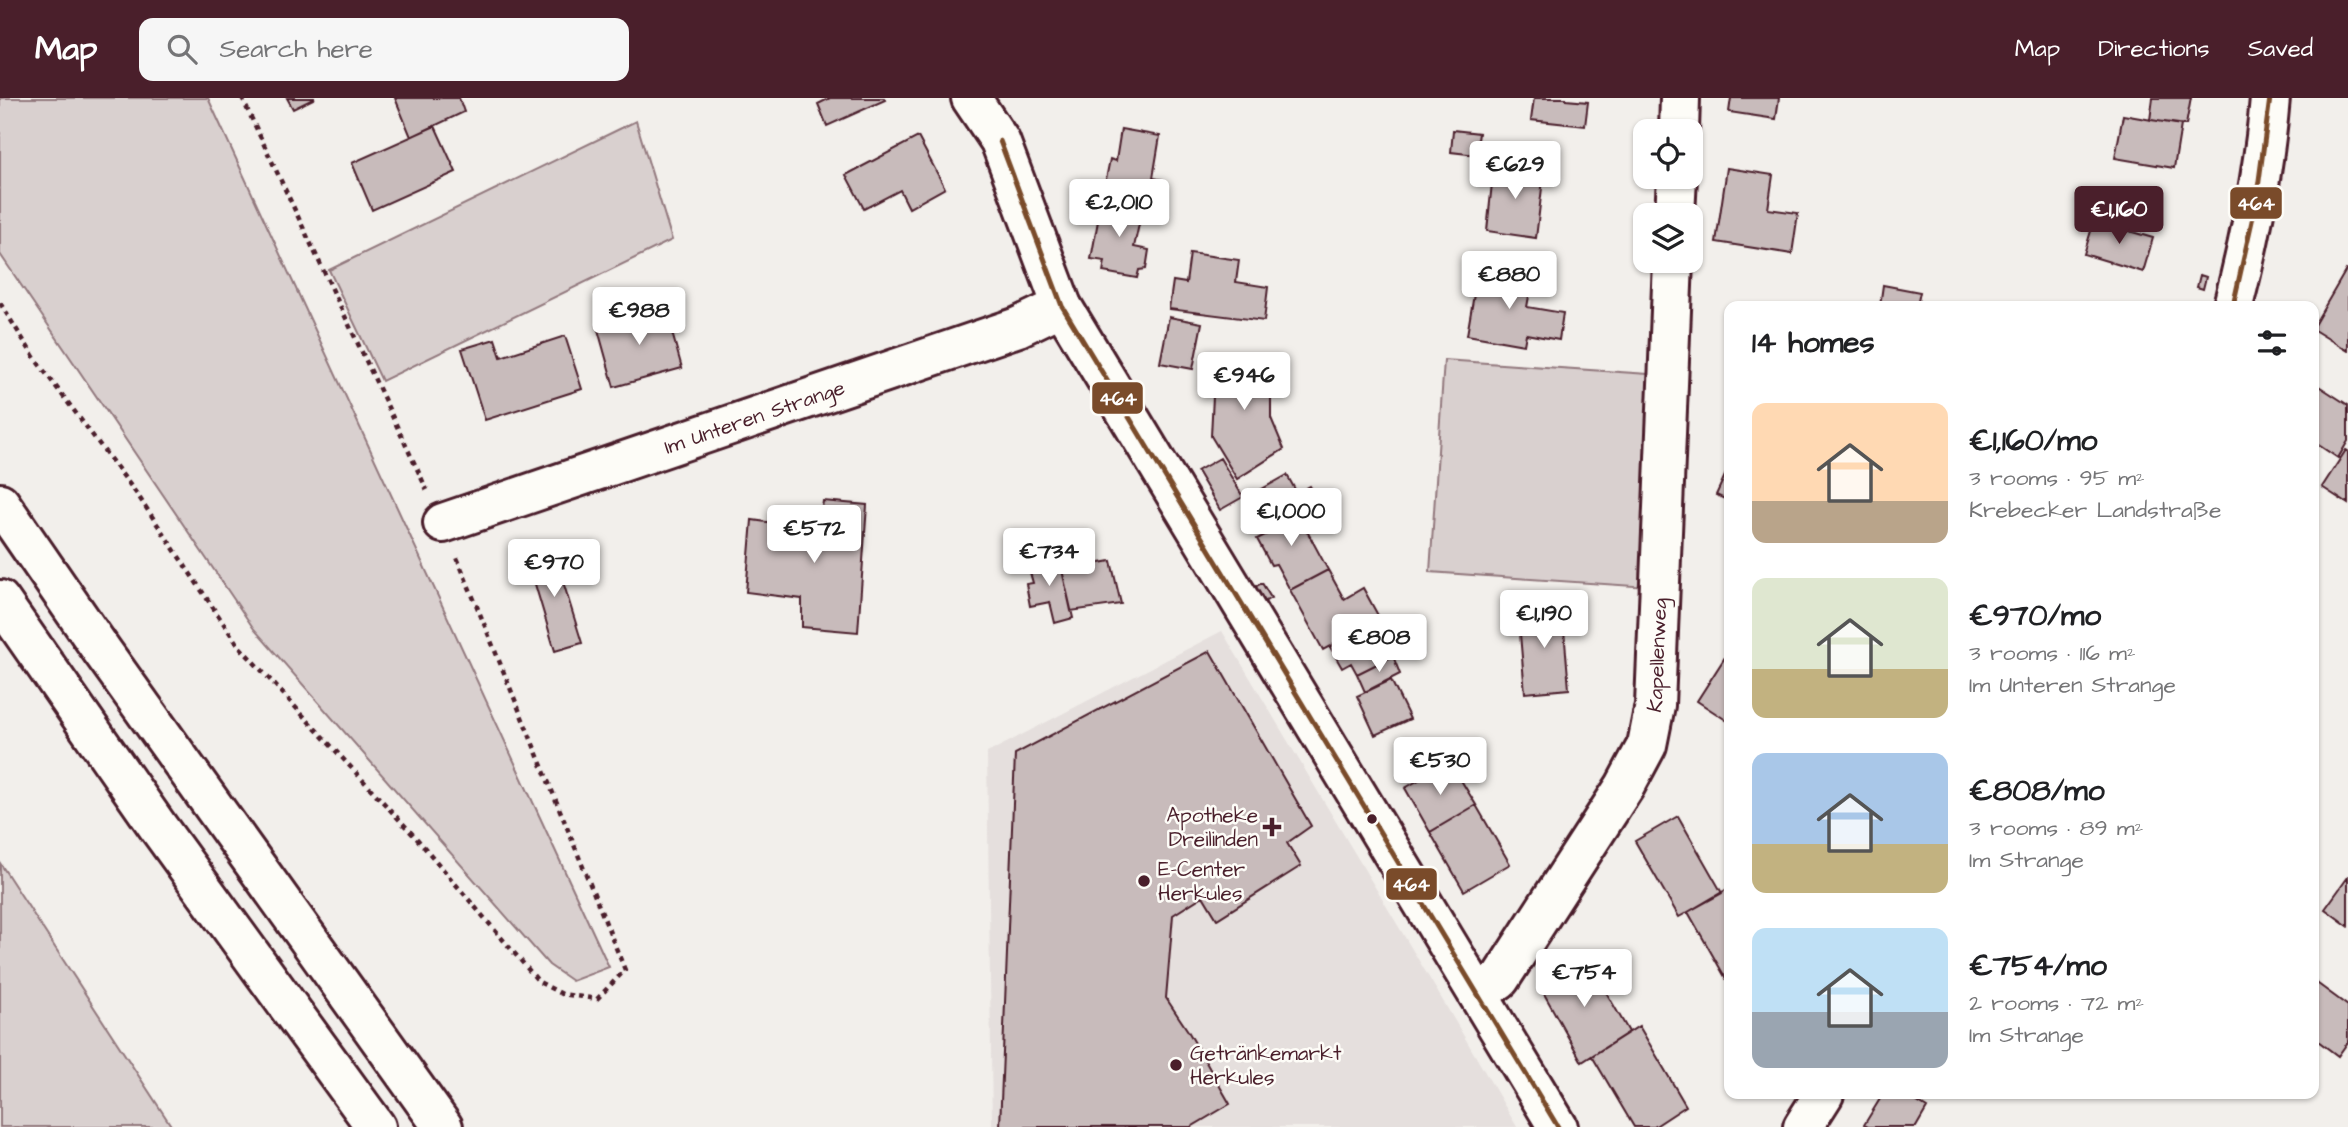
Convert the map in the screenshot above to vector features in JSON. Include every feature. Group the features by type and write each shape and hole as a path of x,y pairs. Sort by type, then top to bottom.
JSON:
{"main road":[{"path":"971,98 1000,141 1062,306 1558,1127"},
{"path":"1000,141 1007,98"},
{"path":"1679,119 1680,98"},
{"path":"2234,301 2265,158 2270,98"},
{"name":"Kapellenweg","path":"1478,994 1500,979 1625,786 1647,745 1656,705 1674,273"},
{"name":"Im Unteren Strange","path":"443,523 1018,327 1062,306"},
{"path":"0,503 132,694 443,1127"},
{"path":"0,600 158,827 376,1127"},
{"path":"1803,1127 1821,1099"}],"path":[{"path":"0,303 36,360 139,497 238,645 418,840 539,982 562,994 597,999 625,970"}],"shaded area":[{"path":"0,98 208,98 609,967 572,981 549,965 254,629 0,254"},
{"path":"636,121 672,240 382,381 329,270"},
{"path":"1444,360 1663,375 1648,587 1430,572"},
{"path":"1222,631 1517,1127 992,1127 987,753"},
{"path":"0,863 172,1127 0,1127"}],"building":[{"path":"287,98 315,98 293,109"},
{"path":"395,98 459,98 464,112 411,137"},
{"path":"830,98 885,100 827,126 818,104"},
{"path":"1534,98 1566,98 1588,102 1585,126 1531,120"},
{"path":"1731,98 1779,98 1776,119 1729,112"},
{"path":"2153,98 2191,98 2186,125 2150,120"},
{"path":"2123,115 2181,125 2174,168 2115,158"},
{"path":"435,126 456,172 372,210 352,163"},
{"path":"1121,129 1160,136 1153,178 1164,180 1159,209 1102,199 1110,159 1116,161"},
{"path":"1453,130 1479,133 1476,155 1451,152"},
{"path":"918,137 945,188 909,208 900,190 864,209 846,175"},
{"path":"1494,164 1544,171 1536,238 1487,231"},
{"path":"1727,168 1773,175 1768,209 1798,213 1792,254 1716,242"},
{"path":"1102,199 1143,206 1134,247 1149,250 1146,269 1139,270 1137,278 1103,272 1105,261 1091,259"},
{"path":"2094,221 2153,238 2143,272 2084,254"},
{"path":"1190,253 1239,260 1236,282 1268,287 1264,321 1169,309 1173,281 1186,283"},
{"path":"2346,270 2348,271 2348,351 2319,333 2319,316"},
{"path":"1478,271 1532,280 1527,307 1563,313 1559,340 1526,334 1524,345 1467,335"},
{"path":"2200,275 2206,277 2203,289 2197,287"},
{"path":"1883,285 1920,292 1918,301 1881,301"},
{"path":"665,308 682,368 614,387 597,326"},
{"path":"1169,317 1202,323 1193,369 1160,363"},
{"path":"565,336 582,389 485,420 462,349 495,339 501,357"},
{"path":"1215,356 1271,357 1271,418 1284,449 1237,479 1211,436"},
{"path":"2319,386 2348,405 2348,441 2338,458 2319,445"},
{"path":"2346,450 2348,451 2348,504 2322,487"},
{"path":"1220,458 1243,497 1220,510 1197,471"},
{"path":"1287,475 1297,493 1310,486 1322,507 1301,519 1292,503 1261,520 1248,497"},
{"path":"1724,478 1724,499 1716,495"},
{"path":"823,501 867,505 858,632 802,627 802,599 746,592 752,520 819,529"},
{"path":"1292,503 1328,570 1290,590 1276,564 1271,565 1257,539 1269,533 1261,520"},
{"path":"552,546 582,643 555,651 526,554"},
{"path":"1049,558 1052,567 1067,564 1068,569 1062,570 1073,618 1055,623 1050,602 1030,606 1026,584 1033,583 1027,562"},
{"path":"1111,561 1121,604 1071,611 1062,570"},
{"path":"1328,570 1344,599 1363,588 1380,619 1323,650 1290,590"},
{"path":"1262,583 1271,598 1264,602 1255,587"},
{"path":"1562,606 1569,689 1525,693 1518,610"},
{"path":"1380,619 1391,640 1410,640 1411,654 1393,656 1357,674 1351,663 1342,668 1330,647"},
{"name":"E-Center Herkules","path":"1210,651 1311,826 1287,843 1301,866 1217,919 1203,896 1173,915 1166,998 1230,1104 1191,1127 1000,1127 1015,754"},
{"path":"1393,656 1400,674 1365,692 1357,674"},
{"path":"1724,659 1724,719 1697,701"},
{"path":"1391,680 1410,719 1375,735 1357,696"},
{"path":"1450,762 1476,805 1430,832 1405,788"},
{"path":"1476,805 1510,864 1464,891 1430,832"},
{"path":"1678,816 1722,893 1679,917 1635,841"},
{"path":"2348,877 2348,926 2325,909"},
{"path":"1724,891 1724,975 1688,912"},
{"path":"1586,957 1629,1032 1582,1062 1538,983"},
{"path":"2319,985 2348,1006 2348,1042 2338,1056 2319,1042"},
{"path":"1639,1026 1686,1106 1654,1127 1634,1127 1592,1056"},
{"path":"1880,1099 1912,1099 1927,1108 1916,1127 1864,1125"}],"transit line":[{"name":"464","path":"2234,301 2256,203 2270,98"},
{"name":"464","path":"1000,141 1062,306 1558,1127"}],"place":[{"name":"Apotheke Dreilinden","path":"1272,827"},
{"name":"E-Center Herkules","path":"1144,881"},
{"name":"Getränkemarkt Herkules","path":"1176,1065"}]}
